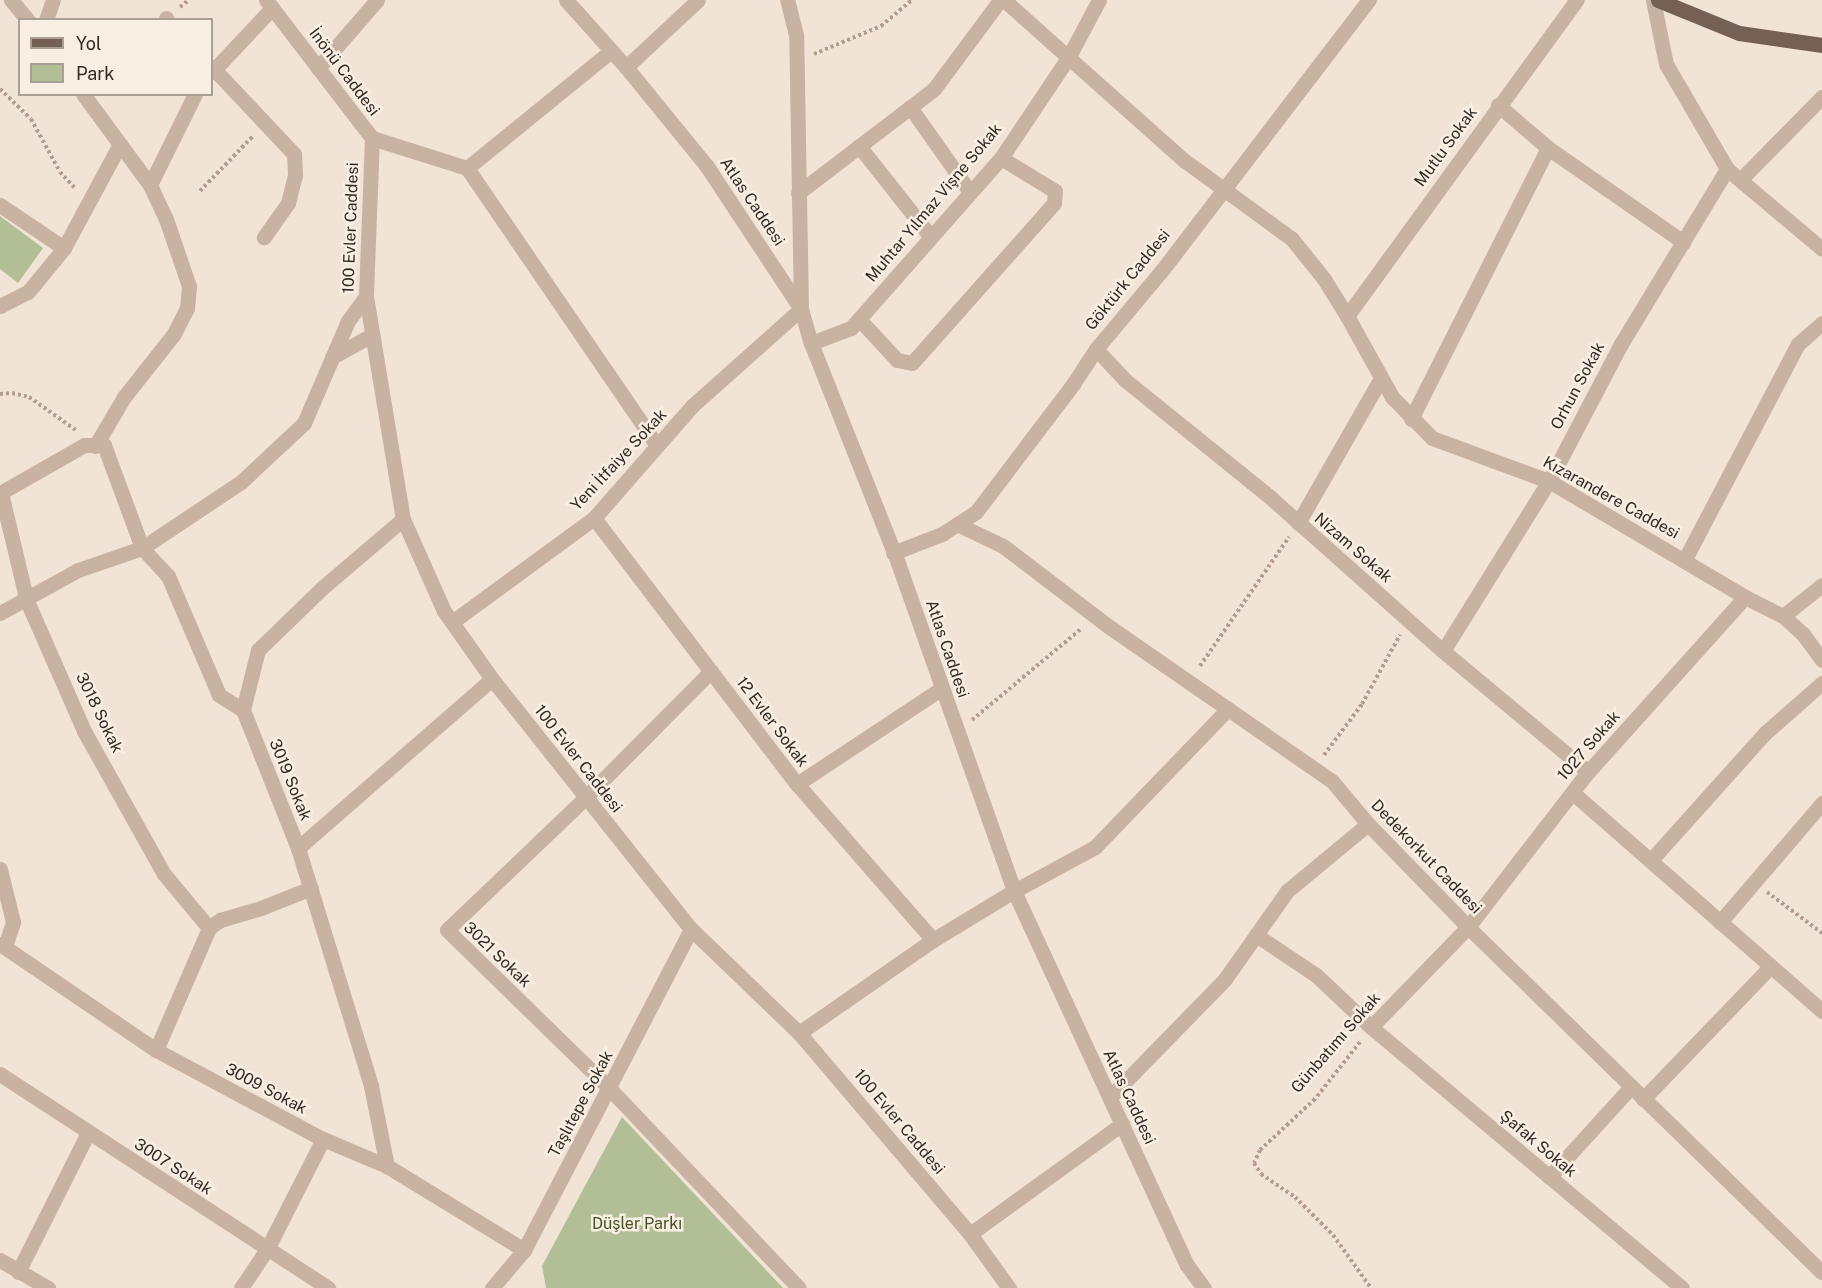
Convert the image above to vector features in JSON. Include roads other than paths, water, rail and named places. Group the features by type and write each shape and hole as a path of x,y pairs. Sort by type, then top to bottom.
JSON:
{"main road":[{"path":"1658,0 1738,33 1822,45"}],"street":[{"path":"11,0 26,18"},
{"path":"47,18 53,0"},
{"path":"318,68 377,0"},
{"name":"Atlas Caddesi","path":"566,0 626,67 706,165 801,309 811,343 893,553 1014,891 1187,1265 1204,1288"},
{"path":"626,67 698,0"},
{"path":"787,0 796,35 801,309"},
{"path":"798,193 934,89 1002,0"},
{"name":"Kızarandere Caddesi","path":"1002,0 1185,161 1292,239 1324,279 1347,316 1380,380 1412,419 1432,438 1549,481 1745,597 1783,616 1803,634 1822,660"},
{"name":"Muhtar Yılmaz Vişne Sokak","path":"811,343 851,328 1000,158 1068,58 1099,0"},
{"name":"Göktürk Caddesi","path":"893,553 942,534 976,513 1073,384 1095,349 1162,269 1369,0"},
{"name":"Mutlu Sokak","path":"1347,316 1498,105 1577,0"},
{"path":"1653,0 1666,64 1727,169 1822,249"},
{"path":"213,69 269,4"},
{"name":"İnönü Caddesi","path":"269,4 372,138"},
{"path":"467,168 611,51"},
{"path":"213,71 294,154 295,175 288,203 264,237"},
{"path":"84,96 150,185 166,219 189,286 187,308 173,335 124,397 95,446"},
{"path":"150,185 194,96"},
{"path":"1741,179 1822,97"},
{"path":"1498,105 1548,148 1683,242"},
{"path":"910,107 970,192"},
{"path":"372,138 467,168 657,445"},
{"name":"100 Evler Caddesi","path":"372,138 366,296 403,519 444,611 492,679 691,929 799,1033 970,1234 1009,1288"},
{"path":"0,306 28,292 64,248 120,144"},
{"path":"859,146 930,236"},
{"path":"1412,419 1548,148"},
{"path":"859,319 897,360 904,364 912,363 1054,203 1055,191 1000,158"},
{"name":"Orhun Sokak","path":"1443,651 1549,481 1621,344 1727,169"},
{"path":"0,205 64,248"},
{"path":"0,614 27,601 78,570 142,548 240,482 304,423 348,321 366,296"},
{"name":"Yeni İtfaiye Sokak","path":"452,622 594,518 692,406 801,309"},
{"path":"1684,559 1798,344 1822,323"},
{"path":"332,357 372,335"},
{"name":"Nizam Sokak","path":"1095,349 1125,380 1271,498 1408,621 1588,772"},
{"path":"1298,524 1380,380"},
{"path":"1,493 84,445 104,445 142,548 168,576 219,695 243,710 258,650 322,588 403,519"},
{"name":"3018 Sokak","path":"1,493 27,601 84,731 164,874 209,928"},
{"name":"12 Evler Sokak","path":"594,518 797,784 933,940"},
{"name":"Dedekorkut Caddesi","path":"957,524 1003,546 1096,617 1332,781 1368,824 1468,927 1822,1272"},
{"path":"1783,616 1822,585"},
{"name":"1027 Sokak","path":"1468,927 1588,772 1745,597"},
{"path":"586,797 711,671"},
{"path":"298,848 492,679"},
{"path":"1651,860 1765,733 1822,683"},
{"path":"797,784 942,688"},
{"path":"799,1033 933,940 1014,891 1095,847 1228,709"},
{"name":"3019 Sokak","path":"243,710 298,848 311,888 371,1086 387,1166"},
{"path":"1573,793 1822,1011"},
{"name":"3021 Sokak","path":"586,797 447,930 610,1089"},
{"path":"1720,922 1756,883 1822,803"},
{"path":"1110,1098 1225,979 1287,891 1368,824"},
{"path":"0,869 13,922 2,945"},
{"path":"156,1050 209,928 220,920 261,908 311,888"},
{"name":"Günbatımı Sokak","path":"1371,1027 1468,927"},
{"name":"Taşlıtepe Sokak","path":"497,1286 524,1250 610,1089 691,929"},
{"name":"Şafak Sokak","path":"1256,935 1316,975 1371,1027 1682,1288"},
{"name":"3009 Sokak","path":"2,945 156,1050 323,1139 387,1166 524,1250"},
{"path":"1643,1099 1770,967"},
{"name":"3007 Sokak","path":"0,1074 328,1288"},
{"path":"1549,1176 1631,1087"},
{"path":"610,1089 799,1288"},
{"path":"970,1234 1122,1124"},
{"path":"18,1272 88,1133"},
{"path":"241,1288 267,1249 323,1139"},
{"path":"0,1260 48,1288"}],"park label":[{"name":"Düşler Parkı","path":"637,1224"}]}
